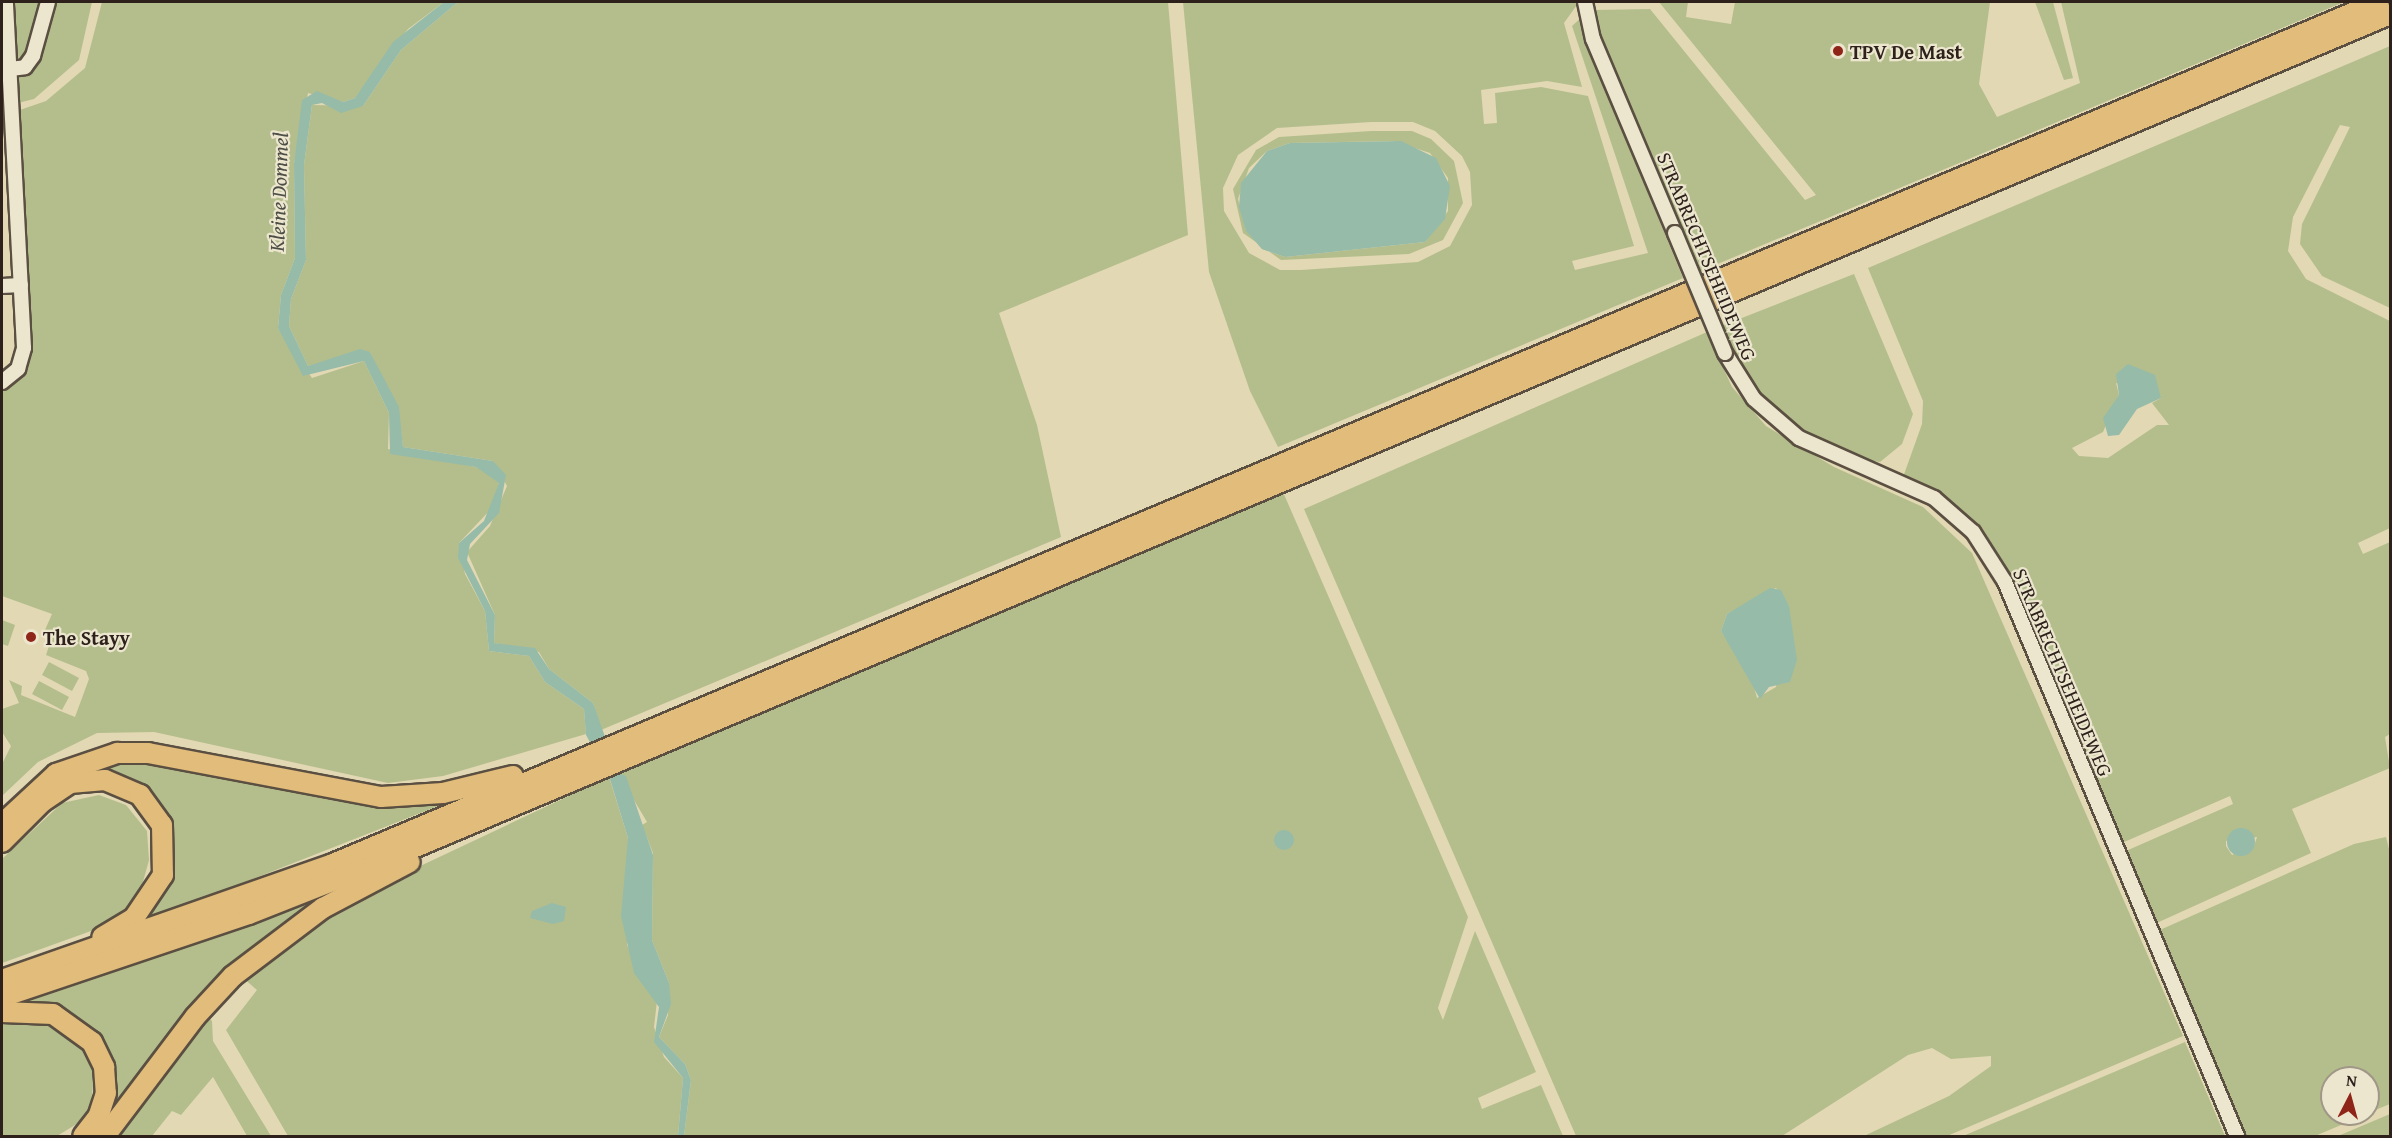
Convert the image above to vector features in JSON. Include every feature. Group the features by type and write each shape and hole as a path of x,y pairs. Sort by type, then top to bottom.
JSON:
{"highway":[{"path":"2,997 249,914 500,811 606,758 2379,2"},
{"path":"2,980 333,864 606,758 2391,14"},
{"path":"2,824 56,774 117,753 148,753 344,793 398,797 461,790 606,758"},
{"path":"2,842 57,789 89,779 114,782 140,795 165,836 163,875 134,918 26,972"},
{"path":"105,1137 195,1017 271,945 323,908 468,834 500,811"},
{"path":"2,1012 53,1014 93,1042 104,1067 106,1093 98,1118 83,1137"}],"street":[{"path":"2,382 18,369 24,348 5,70 6,2"},
{"path":"5,70 25,67 33,56 48,2"},
{"name":"STRABRECHTSEHEIDEWEG","path":"1585,3 1604,67 1725,352 1754,399 1798,438 1934,498 1973,532 2005,582 2237,1137"},
{"path":"2,286 21,285"}],"shaded area":[{"path":"9,2 40,2 22,61 15,61"},
{"path":"51,2 92,2 79,60 34,99 14,104 13,75 30,74 34,68"},
{"path":"102,2 444,2 408,29 355,98 343,102 308,93 294,164 295,258 281,295 278,328 312,378 364,361 389,413 388,449 476,467 495,476 499,483 492,508 459,543 465,574 485,611 489,651 529,656 545,682 584,709 586,734 443,776 388,783 154,732 97,733 38,762 2,796 2,764 11,746 2,732 2,709 19,703 9,680 22,686 21,695 75,717 89,679 86,671 46,655 53,634 45,630 52,614 2,596 2,385 20,372 14,112 46,101 85,68"},
{"path":"444,2 458,2 401,50 363,106 341,113 322,103 312,105 304,165 306,260 291,299 289,326 308,366 360,349 370,352 399,407 403,447 493,461 506,475 499,513 470,544 467,560 495,615 494,643 535,648 549,669 593,703 618,773 626,776 653,855 652,940 669,983 671,1004 659,1037 685,1064 691,1080 684,1136 678,1136 683,1078 654,1042 659,1007 634,973 621,916 628,838 609,776 586,735 584,709 545,682 529,656 489,651 485,611 458,558 459,543 484,521 499,483 476,467 390,454 389,413 364,361 303,376 278,328 281,295 295,258 294,164 302,100 317,91 343,102 355,98 393,42"},
{"path":"458,2 1168,2 1188,235 999,313 1037,425 1061,537 601,730 593,703 549,669 539,652 494,643 495,615 467,552 490,526 507,486 493,461 403,447 399,417 370,352 308,366 289,326 291,299 306,260 304,165 312,105 363,106 401,50"},
{"path":"1183,2 1579,2 1564,23 1582,87 1547,81 1481,90 1484,124 1497,123 1495,93 1541,87 1588,96 1634,246 1572,261 1575,270 1648,253 1572,26 1584,15 1596,67 1683,278 1278,447 1250,391 1209,272","holes":["1371,122 1413,122 1435,131 1462,156 1470,172 1472,205 1450,246 1418,262 1301,270 1280,270 1249,253 1224,211 1223,188 1238,155 1277,128"]},
{"path":"1659,2 1688,2 1686,17 1731,24 1735,2 1990,2 1979,84 1997,117 2080,83 2061,2 2344,2 1696,273 1602,53 1595,10 1650,9 1805,200 1816,195"},
{"path":"2035,2 2053,2 2073,78 2064,80"},
{"path":"2390,46 2390,308 2322,276 2300,244 2302,224 2350,127 2340,125 2293,217 2288,251 2306,279 2390,321 2390,528 2358,543 2363,554 2390,542 2390,734 2385,737 2390,768 2292,809 2311,853 2150,926 2119,854 2233,804 2230,796 2115,846 1999,576 1976,538 1902,480 1922,424 1923,401 1868,268","holes":["2116,383 2161,398 2152,403 2169,425 2157,425 2108,458 2079,456 2072,448 2103,432 2119,395","2257,837 2254,846 2232,855 2226,846 2226,841"]},
{"path":"1371,131 1412,131 1431,139 1454,161 1463,203 1443,240 1409,254 1281,260 1269,251 1285,257 1425,242 1448,211 1448,178 1430,153 1393,141 1290,143 1267,151 1249,168 1238,199 1246,230 1257,243 1243,233 1233,189 1256,150 1279,137"},
{"path":"1401,141 1436,158 1450,186 1445,219 1425,242 1285,257 1262,249 1246,231 1239,207 1241,183 1267,151 1290,143"},
{"path":"1854,274 1913,414 1902,444 1880,462 1850,458 1794,427 1749,387 1719,327"},
{"path":"1707,332 1732,387 1766,426 1834,467 1923,507 1972,553 2183,1036 1947,1136 1864,1136 1949,1096 1991,1066 1991,1056 1951,1059 1932,1048 1908,1055 1782,1136 1576,1136 1304,509","holes":["1776,588 1789,606 1776,687 1757,698 1752,679 1721,631 1727,614"]},
{"path":"2128,364 2155,375 2161,398 2137,409 2119,435 2108,436 2103,418 2119,395 2116,374"},
{"path":"1283,492 1468,917 1438,1008 1443,1020 1475,931 1536,1072 1478,1098 1482,1109 1541,1085 1563,1136 684,1136 691,1080 685,1064 659,1037 668,1015 669,983 652,940 653,853 642,825 647,822 618,773"},
{"path":"1770,588 1781,590 1789,606 1797,660 1790,682 1769,687 1760,699 1721,631 1727,614"},
{"path":"2,620 15,625 8,646 2,644"},
{"path":"49,662 79,678 72,691 42,675"},
{"path":"39,681 69,697 62,710 32,694"},
{"path":"129,755 340,795 479,790 133,926 163,883 150,800 57,776"},
{"path":"609,777 628,838 627,945 657,1001 654,1027 664,1057 683,1078 678,1136 288,1136 226,1030 257,990 241,976 365,892"},
{"path":"99,795 126,805 147,831 149,860 141,889 126,910 105,926 2,963 2,859 62,803"},
{"path":"2241,828 2251,832 2255,842 2251,852 2241,856 2231,852 2227,842 2231,832"},
{"path":"1284,830 1291,833 1294,840 1291,847 1284,850 1277,847 1274,840 1277,833"},
{"path":"2386,837 2390,853 2390,1104 2380,1108 2380,1066 2320,1066 2320,1126 2339,1126 2315,1136 2240,1136 2153,933 2354,844"},
{"path":"366,879 296,920 106,1123 94,1036 15,1005"},
{"path":"552,903 566,907 564,921 553,924 530,918 532,911"},
{"path":"205,1014 212,1021 213,1041 271,1136 247,1136 213,1077 181,1115 172,1111 152,1136 110,1136"},
{"path":"2,1019 54,1023 82,1043 94,1076 91,1104 80,1122 57,1136 2,1136"},
{"path":"2185,1042 2225,1136 1963,1136"},
{"path":"2390,1114 2390,1136 2338,1136 2362,1126 2380,1126 2380,1118"}],"place":[{"name":"TPV De Mast","path":"1838,51"},
{"name":"The Stayy","path":"31,637"}],"water label":[{"name":"Kleine Dommel","path":"279,192"}]}
